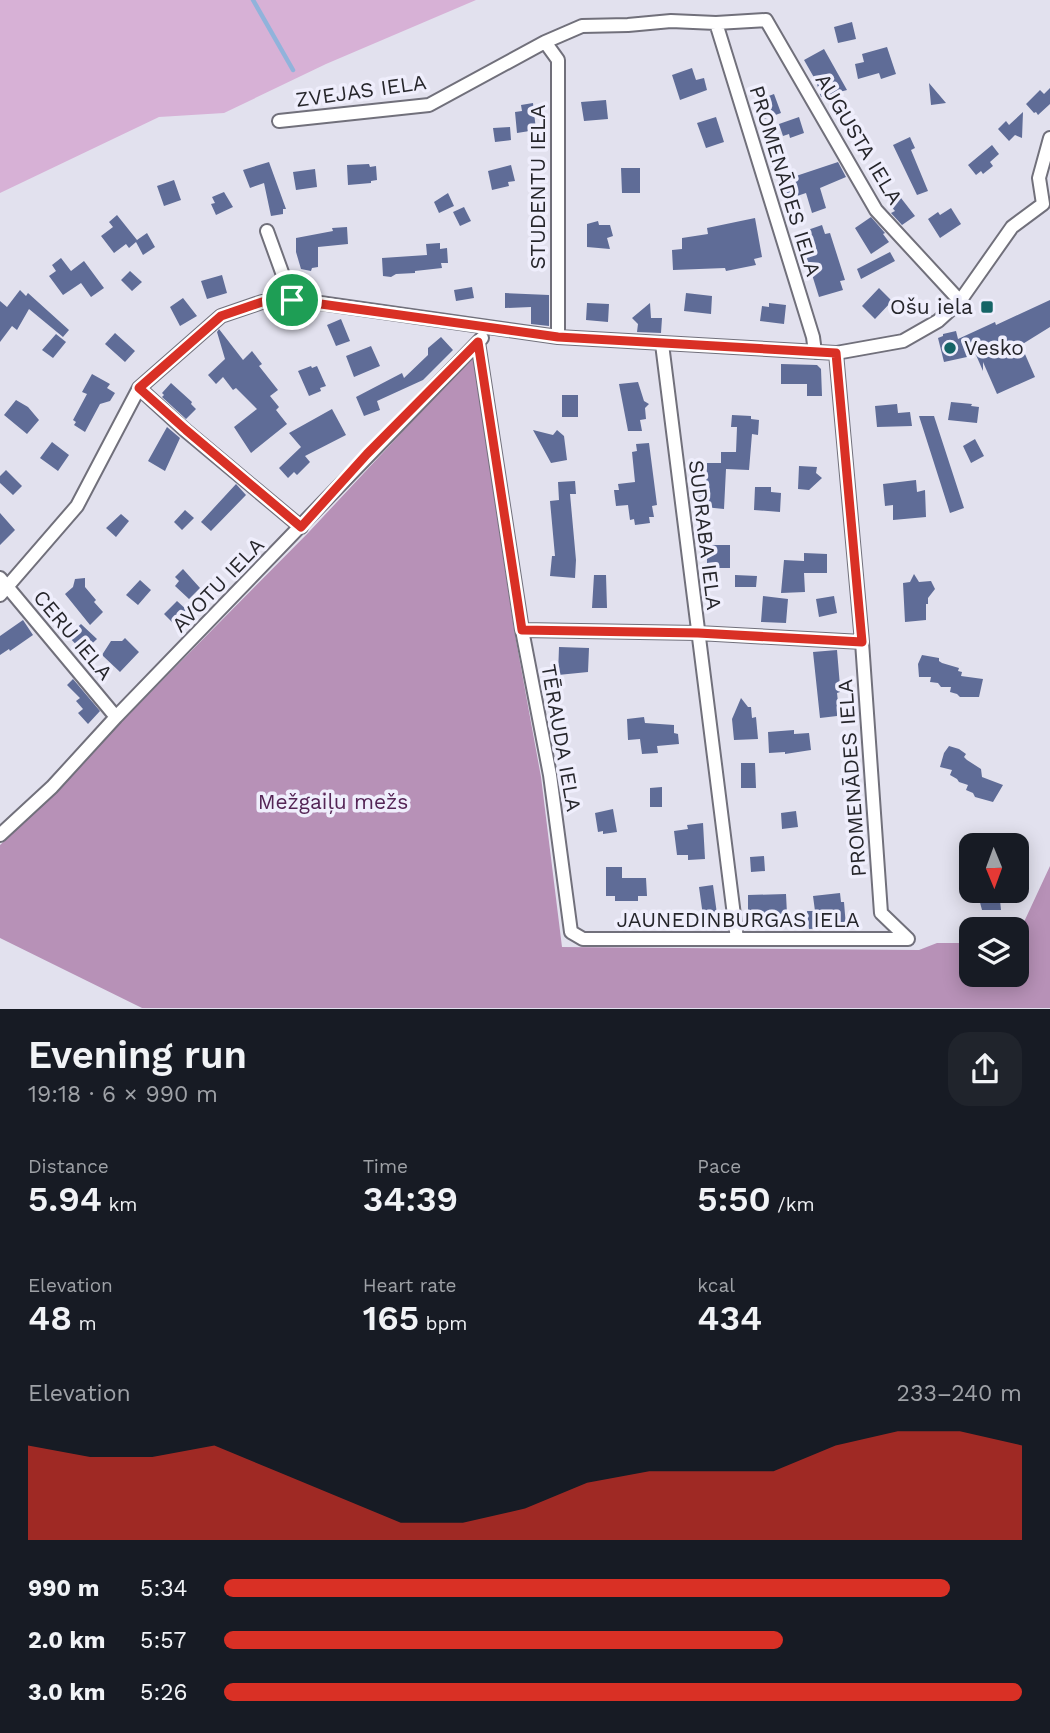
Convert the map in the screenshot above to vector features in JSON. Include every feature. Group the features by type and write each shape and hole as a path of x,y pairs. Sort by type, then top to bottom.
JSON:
{"street":[{"name":"ZVEJAS IELA","path":"279,121 429,105 545,42 582,26 766,20"},
{"name":"AUGUSTA IELA","path":"766,20 876,210 960,301"},
{"name":"PROMENĀDES IELA","path":"716,23 813,337 815,352"},
{"name":"STUDENTU IELA","path":"545,42 558,60 558,337"},
{"path":"3,587 77,506 139,388 221,316 262,302 292,300 489,329 662,344 836,353 903,341 938,321 960,301 1012,228 1047,206 1039,177 1050,138"},
{"path":"267,231 292,300"},
{"name":"AVOTU IELA","path":"0,835 52,787 489,329"},
{"name":"TĒRAUDA IELA","path":"478,342 522,630 550,775 571,932"},
{"name":"SUDRABA IELA","path":"662,344 737,939"},
{"name":"PROMENĀDES IELA","path":"836,353 862,642 881,913 908,939"},
{"path":"139,388 301,527"},
{"name":"CERU IELA","path":"3,587 116,717"},
{"path":"522,630 698,633 862,642"},
{"name":"JAUNEDINBURGAS IELA","path":"571,932 583,939 908,939"}],"shaded area":[{"path":"0,0 476,0 326,64 224,113 159,117 0,193"}],"green space":[{"name":"Mežgaiļu mežs","path":"473,356 515,635 541,777 562,947 919,950 937,943 959,943 959,987 1029,987 1029,917 1026,917 1050,866 1050,1008 142,1008 0,938 0,845 57,792 121,722 308,533"}],"building":[{"path":"852,22 856,39 838,43 834,27"},
{"path":"887,47 896,74 881,79 879,73 858,79 855,64 864,62 862,54"},
{"path":"824,49 847,90 821,97 816,81 804,60"},
{"path":"692,68 696,80 704,78 707,90 680,100 672,75"},
{"path":"929,83 946,103 931,105"},
{"path":"1050,88 1050,104 1038,115 1034,113 1026,104 1040,90 1044,94"},
{"path":"774,94 781,113 761,120 755,101"},
{"path":"606,100 608,119 584,121 581,102"},
{"path":"533,103 536,130 517,133 515,112 522,111 521,105"},
{"path":"1023,112 1022,138 1015,135 1009,141 998,129 1006,121 1009,125"},
{"path":"716,117 724,142 706,148 697,123"},
{"path":"799,117 804,133 790,138 789,134 783,136 779,124"},
{"path":"510,127 511,140 495,142 493,128"},
{"path":"910,137 915,148 911,150 928,191 917,195 893,145"},
{"path":"992,145 999,154 990,162 993,166 983,174 981,171 976,175 968,165"},
{"path":"269,162 286,209 283,209 283,214 271,216 264,183 250,188 243,170"},
{"path":"838,162 846,177 820,188 826,208 812,213 806,193 785,200 778,182"},
{"path":"369,164 370,167 376,166 377,180 348,185 347,165"},
{"path":"511,165 515,181 508,182 509,186 492,190 488,171"},
{"path":"621,168 640,168 640,193 622,193"},
{"path":"315,169 317,187 296,190 293,172"},
{"path":"174,180 181,200 164,206 157,186"},
{"path":"224,192 233,207 216,215 211,204 215,203 212,197"},
{"path":"448,193 454,206 439,213 434,202"},
{"path":"901,198 915,216 902,225 891,213 895,211 890,205"},
{"path":"464,207 471,221 460,226 453,212"},
{"path":"951,208 961,224 940,238 928,219"},
{"path":"117,215 137,240 147,233 155,247 143,255 136,242 129,248 126,244 114,253 101,236 113,227 109,222"},
{"path":"871,217 889,242 871,254 855,228"},
{"path":"755,218 762,257 754,259 756,265 726,271 725,268 673,270 672,250 682,249 682,238 708,234 707,228"},
{"path":"598,221 599,225 610,225 613,236 607,238 610,249 587,247 587,224"},
{"path":"822,225 825,234 830,233 845,280 840,281 843,290 819,297 799,233"},
{"path":"347,227 348,244 318,247 318,267 312,268 311,271 301,269 296,252 296,238 333,231 332,228"},
{"path":"440,243 440,249 447,248 448,263 441,263 442,268 383,276 382,258 427,255 426,244"},
{"path":"890,252 895,261 861,279 857,269"},
{"path":"61,258 71,271 84,261 104,288 91,297 81,283 63,295 49,276 56,271 52,265"},
{"path":"130,271 142,282 132,291 121,280"},
{"path":"222,275 227,293 207,299 201,281"},
{"path":"472,287 474,298 456,301 454,290"},
{"path":"879,288 892,301 875,319 862,306"},
{"path":"20,290 26,296 28,293 69,330 63,337 29,309 17,330 12,326 0,342 0,301 7,307"},
{"path":"505,293 549,295 549,326 531,324 531,307 505,308"},
{"path":"686,293 712,296 711,314 684,311"},
{"path":"183,298 197,316 180,326 170,307"},
{"path":"1050,300 1050,327 1021,345 1035,377 997,394 983,362 983,371 976,355 944,362 938,338 943,334 956,331 958,339"},
{"path":"587,303 609,304 608,322 586,320"},
{"path":"650,303 651,318 662,318 661,333 637,332 638,324 632,318"},
{"path":"769,303 786,305 784,324 760,321 762,306 769,307"},
{"path":"341,319 350,341 336,346 327,325"},
{"path":"219,329 243,360 252,351 262,364 259,366 278,390 270,396 279,407 276,410 287,424 251,453 234,427 257,409 236,388 233,390 223,377 216,384 208,375 225,359 217,332"},
{"path":"115,333 135,351 125,362 105,344"},
{"path":"56,334 66,342 53,358 42,350"},
{"path":"441,337 453,350 423,380 377,401 380,410 364,416 356,397 402,373 404,378 428,355 428,348"},
{"path":"371,346 380,366 354,377 346,356"},
{"path":"781,364 817,365 821,369 822,396 807,396 807,384 781,384"},
{"path":"317,366 326,386 309,396 298,371"},
{"path":"92,374 110,384 107,388 115,393 110,401 100,404 85,432 74,425 76,422 73,420 87,394 82,392"},
{"path":"638,382 644,401 649,404 645,408 646,419 640,420 642,431 628,431 619,384"},
{"path":"171,383 196,409 186,419 162,397 162,393"},
{"path":"562,395 578,395 578,417 562,417"},
{"path":"16,400 28,407 39,420 27,434 4,415"},
{"path":"951,402 979,407 977,423 948,420"},
{"path":"897,404 898,413 910,412 912,426 877,427 875,406"},
{"path":"332,409 346,435 305,456 310,462 297,475 294,472 288,478 279,468 301,447 289,433"},
{"path":"732,415 751,416 751,419 759,420 758,435 752,434 749,470 726,469 724,509 704,507 704,498 698,498 700,485 706,485 707,463 721,463 721,452 736,452 737,427 731,427"},
{"path":"919,416 934,416 964,508 950,513"},
{"path":"167,427 180,438 165,471 148,461"},
{"path":"533,430 553,435 557,430 564,436 567,460 551,463"},
{"path":"975,439 984,456 971,463 963,446"},
{"path":"52,442 69,455 58,471 40,458"},
{"path":"649,443 657,505 652,506 654,517 649,517 650,523 635,525 634,519 630,520 628,505 616,506 614,490 619,490 618,484 635,482 632,452 637,451 636,444"},
{"path":"799,466 817,467 816,473 822,478 809,490 798,489"},
{"path":"6,470 22,486 13,495 0,483 0,476"},
{"path":"916,480 917,492 925,490 926,517 893,520 893,505 885,506 883,484"},
{"path":"575,481 576,494 570,494 575,578 550,576 552,556 555,556 550,501 559,500 558,482"},
{"path":"236,484 246,495 211,531 201,522"},
{"path":"755,487 771,487 771,492 781,493 780,512 754,510"},
{"path":"185,510 194,518 182,530 174,522"},
{"path":"0,513 15,530 0,545"},
{"path":"121,514 129,521 116,537 106,528"},
{"path":"707,545 730,545 730,568 707,568"},
{"path":"804,553 827,554 827,573 804,573 805,592 781,593 784,560 804,561"},
{"path":"183,569 200,588 189,599 175,586 179,581 175,577"},
{"path":"914,574 919,582 931,581 935,589 926,604 926,620 905,622 903,583 910,582"},
{"path":"594,575 606,575 607,608 592,608"},
{"path":"735,575 757,576 756,587 735,587"},
{"path":"85,578 85,587 103,612 90,625 65,594 73,587 75,579"},
{"path":"140,580 151,590 138,605 126,595"},
{"path":"763,596 788,599 786,623 761,622"},
{"path":"834,596 837,613 819,617 816,599"},
{"path":"177,601 188,611 175,625 164,614"},
{"path":"23,620 33,635 0,655 0,636"},
{"path":"81,624 97,639 83,652 68,636"},
{"path":"125,638 139,652 120,672 102,655 111,641 122,641"},
{"path":"559,647 589,648 588,672 558,675"},
{"path":"837,650 839,711 837,716 820,718 813,652"},
{"path":"922,655 939,658 942,663 959,668 961,676 983,679 979,697 960,697 950,692 951,687 941,687 938,683 930,682 931,677 919,677 918,664"},
{"path":"73,679 100,711 88,724 78,713 83,709 76,701 80,698 67,685"},
{"path":"741,698 751,707 752,718 756,717 758,739 734,740 732,719"},
{"path":"644,717 645,723 674,725 679,744 657,746 658,753 642,754 640,739 628,740 627,719"},
{"path":"794,730 794,734 809,733 811,750 785,754 769,753 768,732"},
{"path":"949,746 966,754 964,757 967,760 981,769 982,777 1003,785 993,802 975,797 966,790 968,785 950,775 952,770 940,767"},
{"path":"741,763 755,763 756,788 741,788"},
{"path":"662,787 662,807 650,807 650,788"},
{"path":"613,809 617,832 598,832 595,813"},
{"path":"796,811 798,827 782,829 781,813"},
{"path":"703,823 705,859 688,860 688,855 677,855 674,831 688,829 687,825"},
{"path":"764,856 765,871 751,872 750,857"},
{"path":"606,867 622,867 622,878 646,878 647,896 638,896 638,901 615,901 615,896 606,896"},
{"path":"713,885 717,914 703,916 699,887"},
{"path":"840,893 841,902 844,902 846,927 809,929 807,911 815,911 813,896"},
{"path":"786,894 787,914 748,913 748,895"},
{"path":"980,903 1000,903 1001,910 982,910"}],"waterway":[{"path":"253,0 293,70"}],"place":[{"name":"Ošu iela","path":"987,307"},
{"name":"Vesko","path":"950,348"}],"route":[{"path":"292,300 558,337 836,353 862,642 698,633 522,630 478,342 367,454 301,527 139,388 221,316 262,302 292,300"}]}
